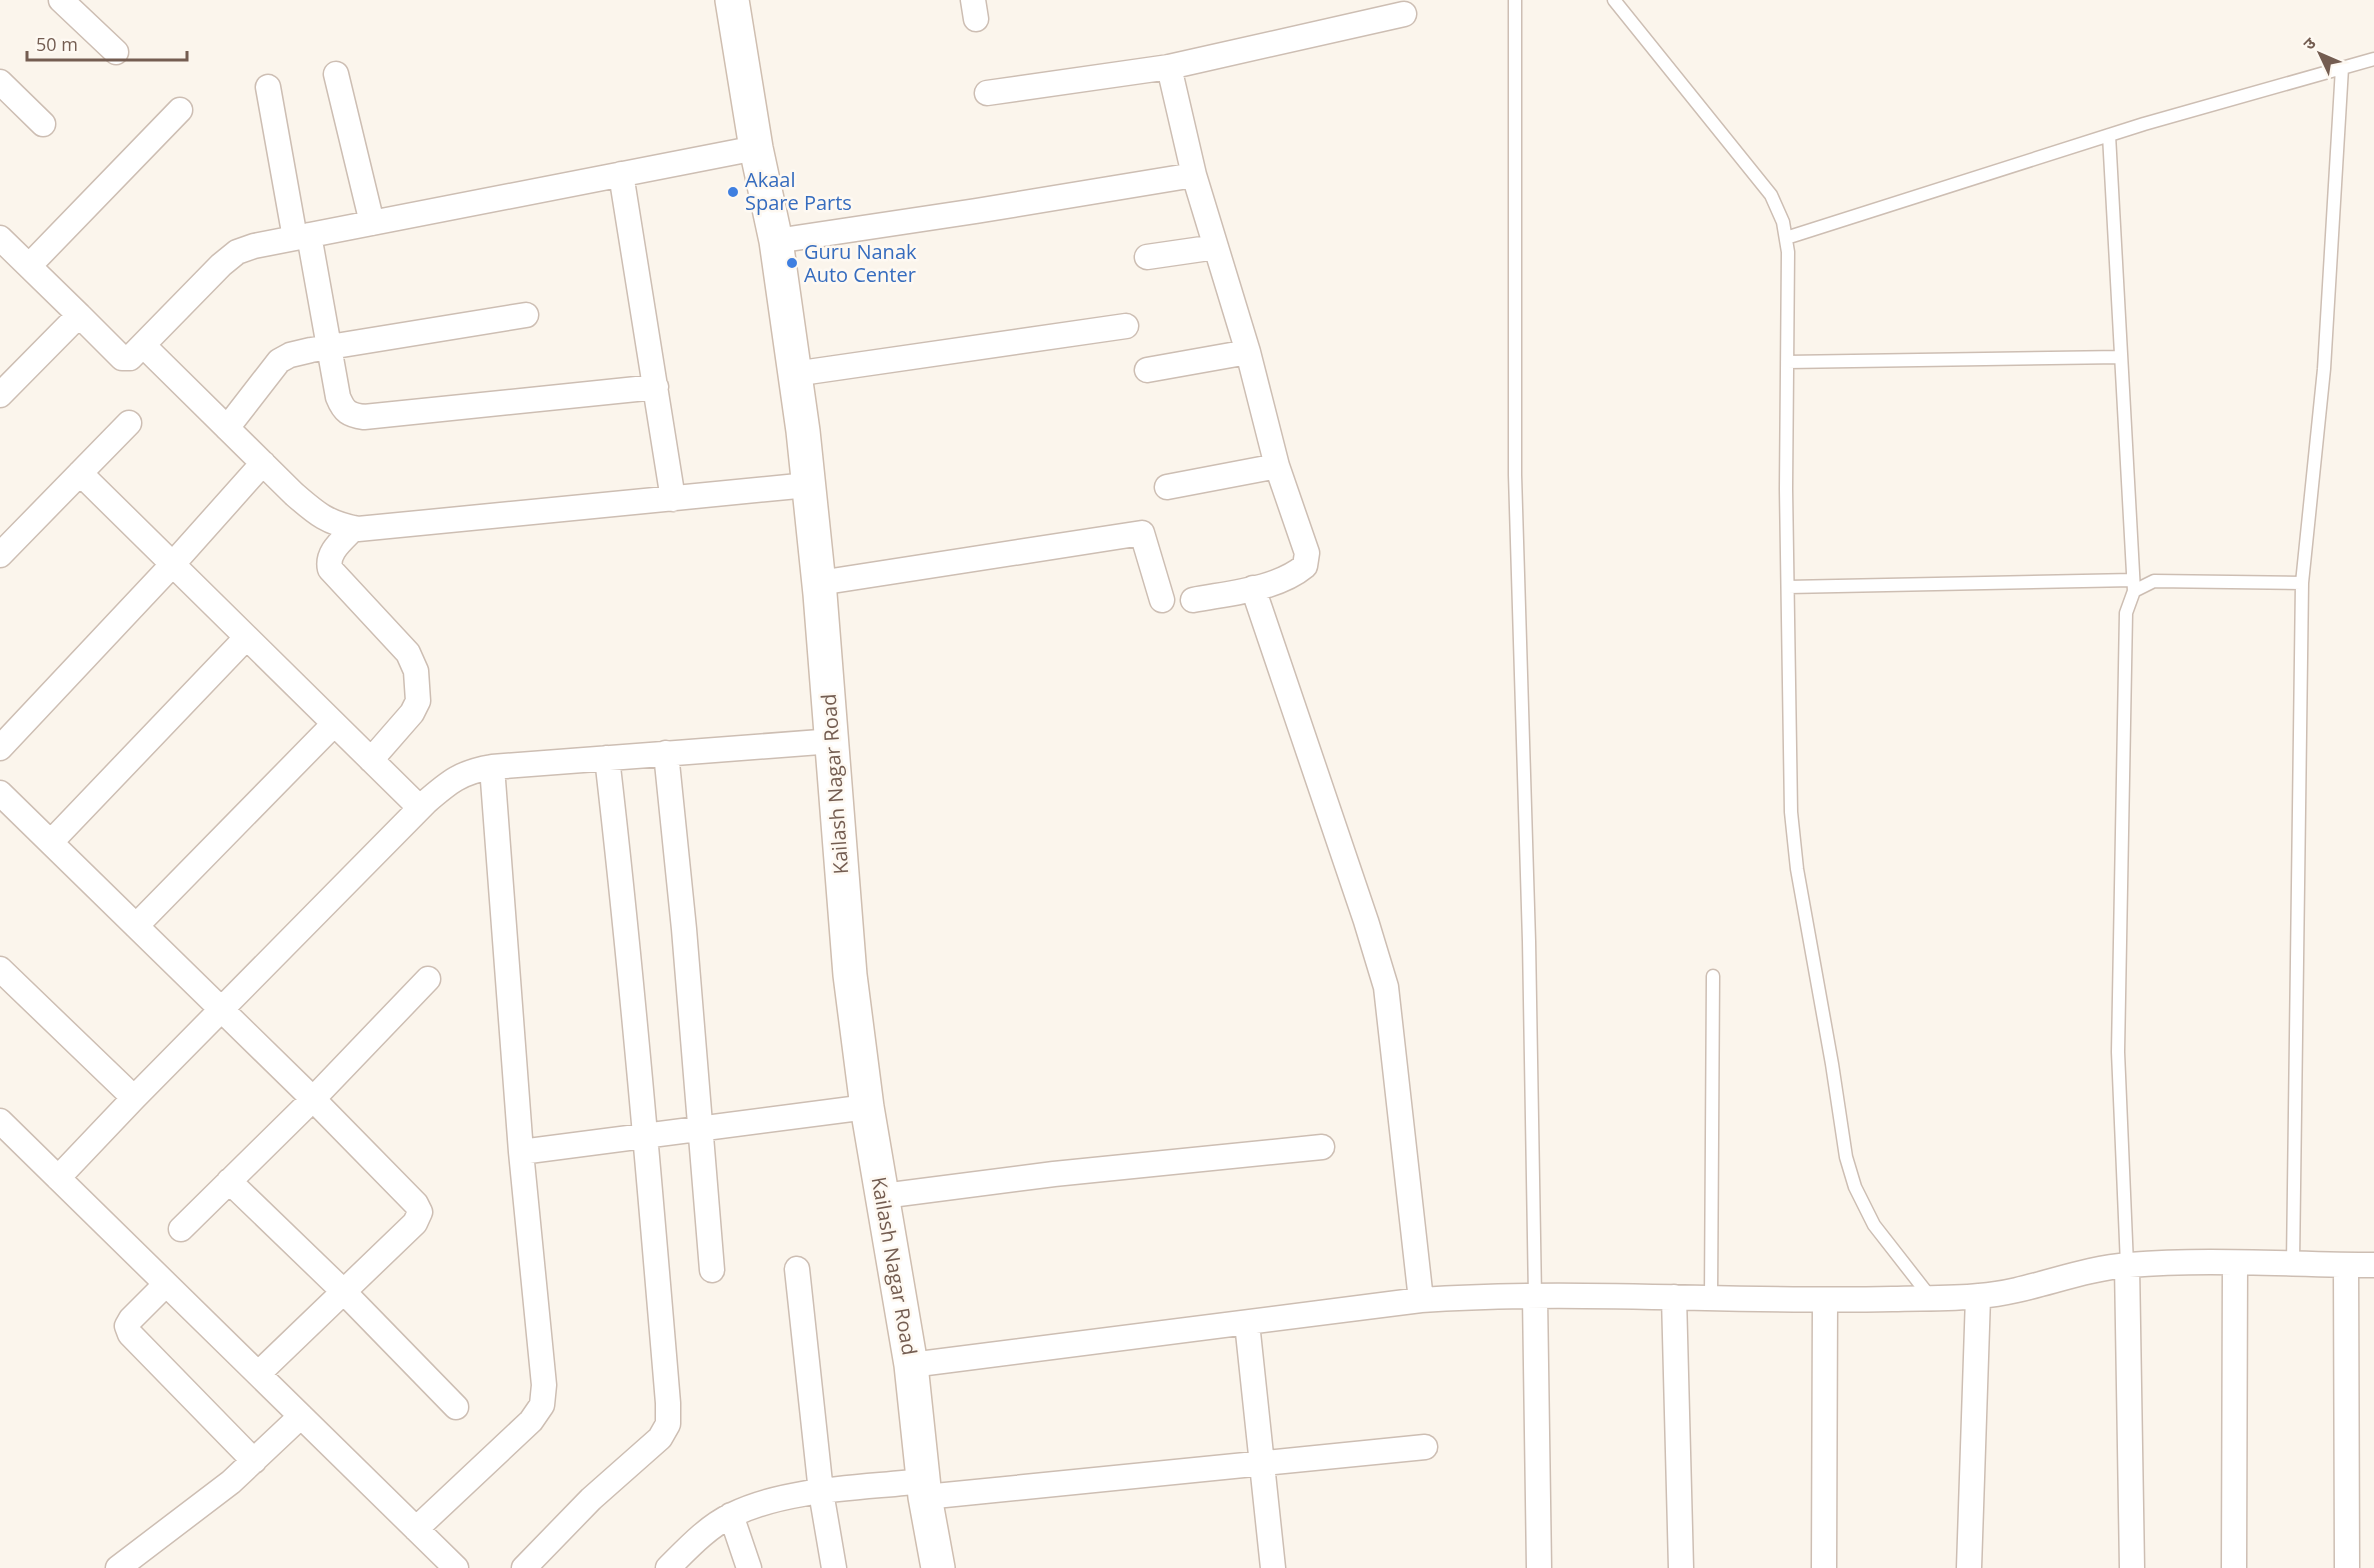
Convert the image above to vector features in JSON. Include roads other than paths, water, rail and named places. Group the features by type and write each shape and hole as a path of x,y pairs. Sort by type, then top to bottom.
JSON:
{"street":[{"path":"61,0 116,52"},
{"name":"Kailash Nagar Road","path":"732,0 756,148 776,241 794,374 819,584 850,975 867,1107 911,1365 924,1489 938,1568"},
{"path":"987,93 1169,67 1404,14"},
{"path":"1169,67 1194,176 1248,352 1277,466 1307,553 1305,566 1294,576 1253,588 1192,600"},
{"path":"336,74 372,223"},
{"path":"0,82 43,124"},
{"path":"268,87 302,236 331,346 338,397 343,410 352,416 364,417 656,387"},
{"path":"29,266 180,110"},
{"path":"0,238 122,358 130,358 221,264 237,252 254,246 756,148"},
{"path":"621,174 673,499"},
{"path":"776,241 1194,176"},
{"path":"1147,257 1216,247"},
{"path":"2,389 79,315"},
{"path":"227,428 279,361 290,355 331,346 526,315"},
{"path":"794,374 1126,326"},
{"path":"144,346 263,464 317,514 336,525 354,528 444,522 808,485"},
{"path":"1147,370 1248,352"},
{"path":"0,555 129,423"},
{"path":"0,748 172,565 263,464"},
{"path":"1167,487 1277,466"},
{"path":"80,473 420,808"},
{"path":"354,528 330,554 328,562 330,569 408,653 416,671 418,689 418,701 412,713 371,760"},
{"path":"819,584 1142,533 1162,600"},
{"path":"1253,588 1366,921 1386,987 1421,1300"},
{"path":"51,842 246,638"},
{"path":"136,926 334,724"},
{"path":"58,1178 420,808 454,778 472,770 492,767 833,741"},
{"path":"666,753 684,929 712,1269"},
{"path":"524,1568 598,1492 660,1438 668,1424 646,1136 627,927 608,758"},
{"path":"416,1528 531,1421 542,1405 544,1385 521,1152 492,767"},
{"path":"0,793 222,1009 417,1204 420,1212 416,1223 258,1374"},
{"path":"0,969 134,1098"},
{"path":"181,1229 313,1099 428,979"},
{"path":"521,1152 867,1107"},
{"path":"0,1121 456,1568"},
{"path":"883,1196 1054,1174 1322,1147"},
{"path":"230,1181 343,1291 456,1407"},
{"path":"2234,1568 2235,1263"},
{"path":"911,1365 1421,1300 1479,1296 1825,1300 1931,1298 1978,1296 2021,1290 2071,1275 2127,1265 2235,1263 2374,1265"},
{"path":"2127,1265 2132,1568"},
{"path":"2346,1265 2347,1568"},
{"path":"796,1269 821,1492 834,1568"},
{"path":"166,1284 131,1319 127,1326 130,1334 254,1461"},
{"path":"1969,1568 1978,1296"},
{"path":"1535,1297 1539,1568"},
{"path":"1674,1297 1682,1568"},
{"path":"1824,1568 1825,1300"},
{"path":"1247,1323 1273,1568"},
{"path":"118,1568 231,1482 301,1416"},
{"path":"668,1568 700,1537 731,1515 774,1500 821,1492 924,1489 1425,1447"},
{"path":"731,1515 749,1568"}],"lane":[{"path":"1515,0 1515,475 1529,953 1535,1297"},
{"path":"1614,0 1771,195 1784,222 1788,252 1791,812 1797,869 1846,1157 1855,1187 1874,1225 1931,1298"},
{"path":"1786,238 2109,135 2374,59"},
{"path":"2293,1263 2302,583 2324,369 2342,68"},
{"path":"2109,135 2134,586 2126,613 2118,1052 2127,1265"},
{"path":"1787,362 2121,357"},
{"path":"1788,587 2134,586 2154,581 2302,583"},
{"path":"1711,1298 1713,976"}],"place":[{"name":"Akaal Spare Parts","path":"733,192"},
{"name":"Guru Nanak Auto Center","path":"792,263"}]}
